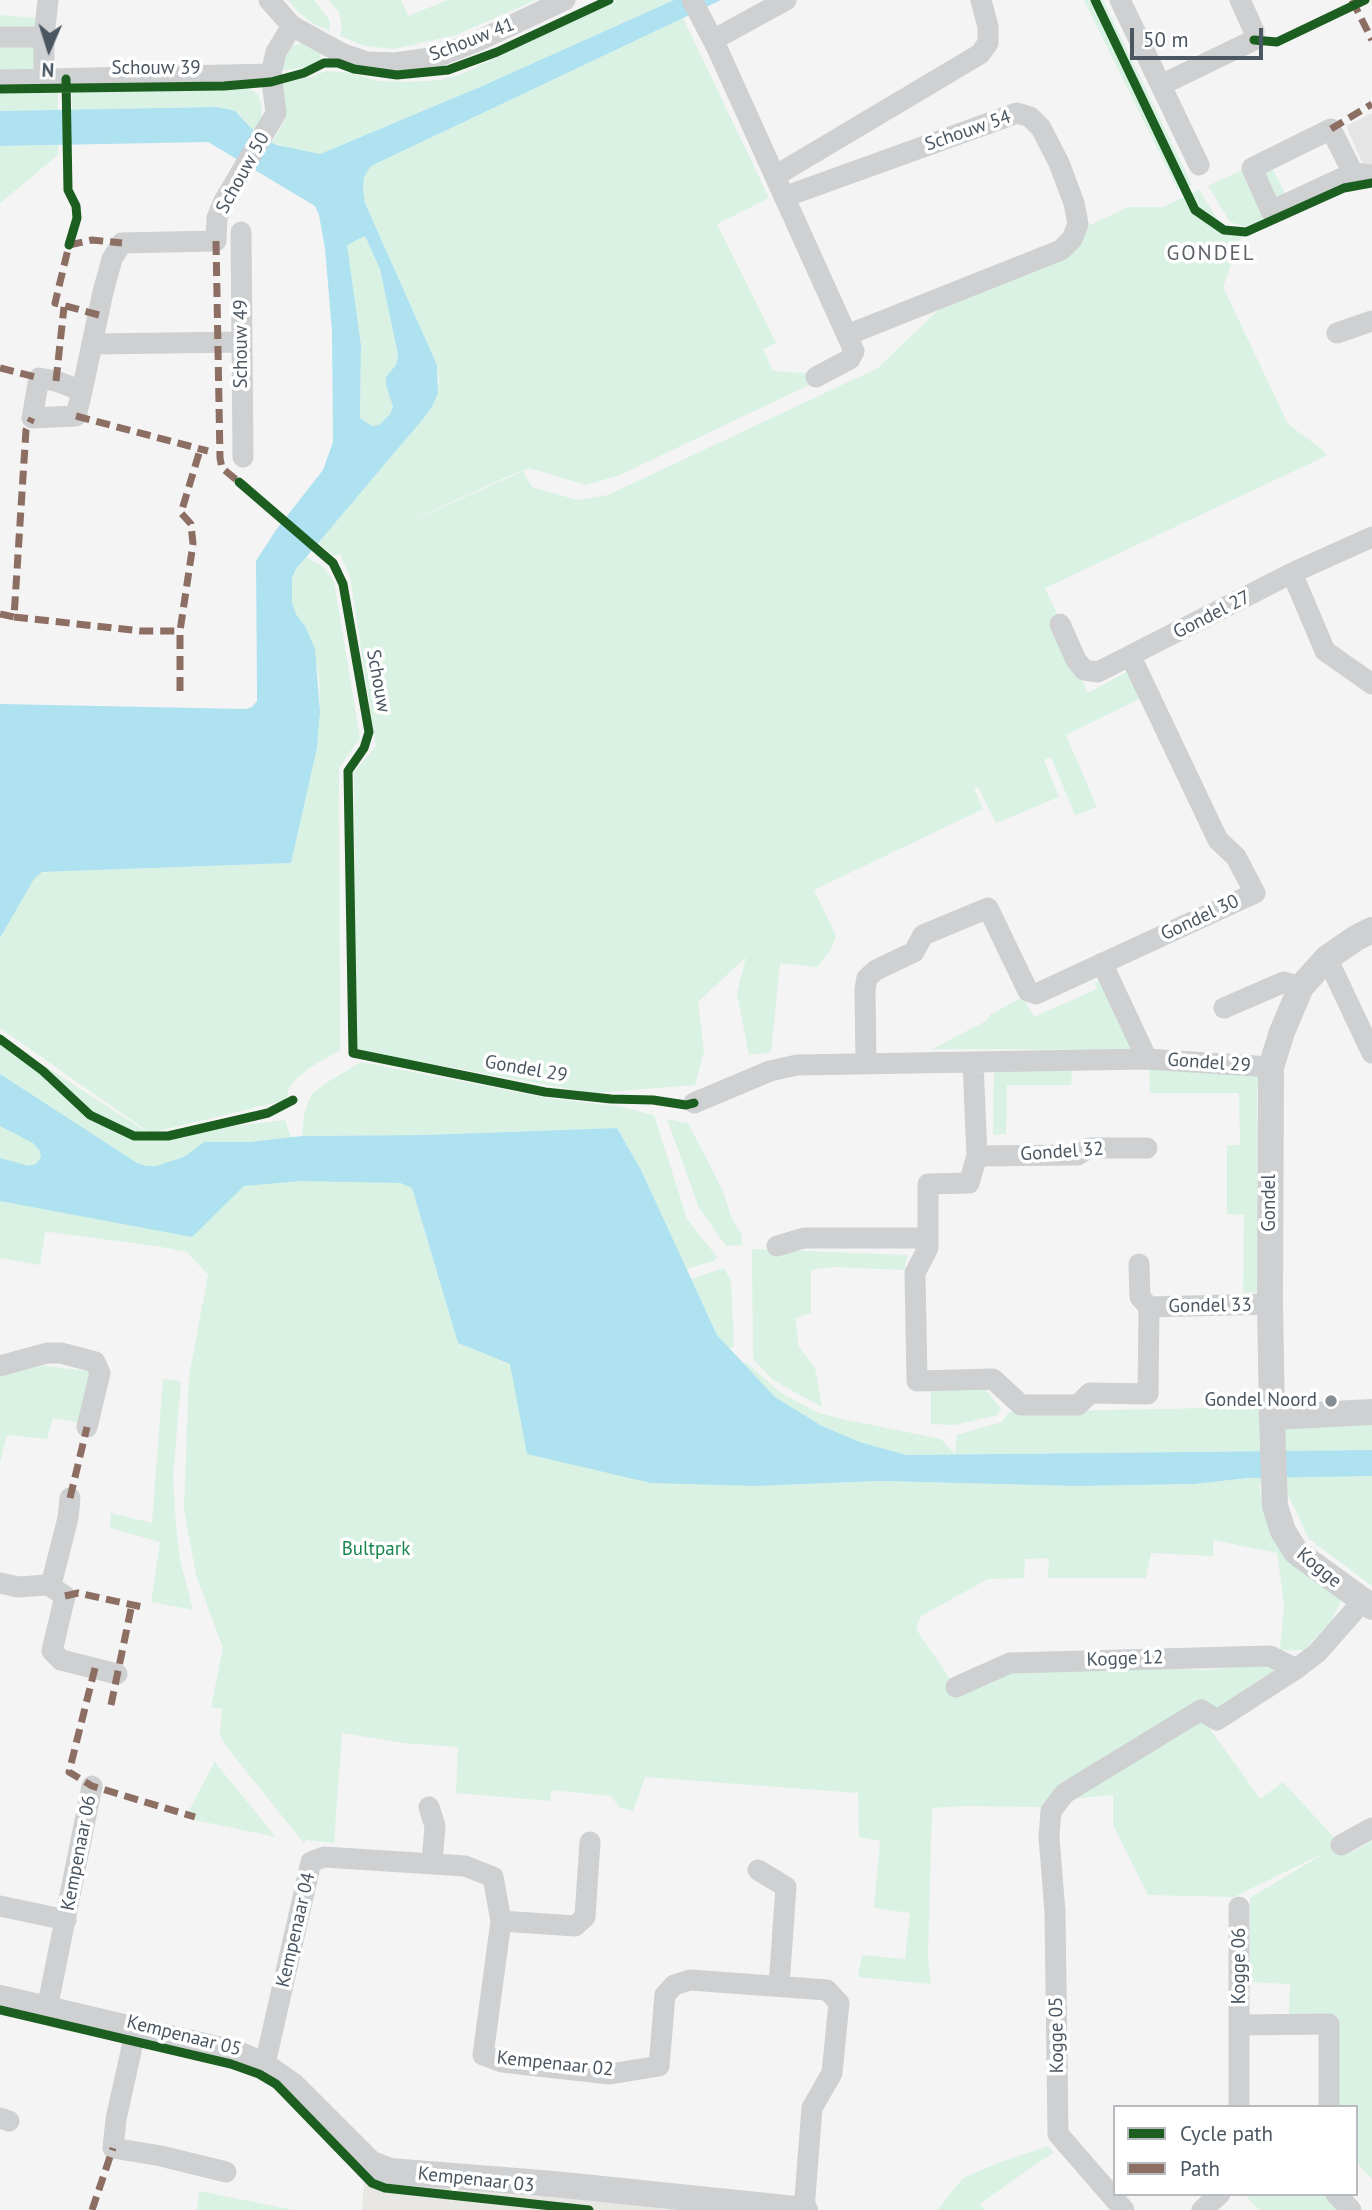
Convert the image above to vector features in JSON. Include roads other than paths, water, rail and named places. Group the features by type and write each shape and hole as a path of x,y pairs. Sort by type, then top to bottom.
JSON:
{"street":[{"path":"44,79 44,37 48,0"},
{"name":"Schouw 41","path":"269,0 292,26 344,54 368,62 395,63 437,57 565,0"},
{"path":"713,40 786,0"},
{"path":"775,176 980,54 988,43 988,27 981,0"},
{"path":"1120,0 1199,165"},
{"path":"1161,85 1254,40 1254,31 1240,0"},
{"path":"695,8 713,40 854,351 850,359 816,377"},
{"path":"271,74 276,52 292,26"},
{"path":"0,37 44,37"},
{"name":"Schouw 39","path":"0,80 271,74"},
{"name":"Schouw 50","path":"82,391 39,378 32,418 76,416 82,391 113,258 122,243 216,242 217,218 276,113 271,74"},
{"name":"Schouw 54","path":"784,197 1017,113 1030,117 1041,128 1059,163 1074,203 1078,224 1072,239 1061,250 847,335"},
{"path":"1331,129 1363,174 1271,211 1252,168 1331,129"},
{"name":"Schouw 49","path":"241,232 243,457"},
{"path":"1337,333 1372,321"},
{"path":"93,344 242,342"},
{"name":"Gondel 27","path":"1060,624 1076,660 1084,670 1098,672 1292,573 1372,537"},
{"path":"1292,573 1325,651 1372,684"},
{"name":"Gondel 30","path":"1102,963 1255,892 1236,857 1217,839 1131,657"},
{"path":"866,1063 867,978 876,970 914,952 923,935 988,908 1028,991 1036,994 1102,963"},
{"name":"Gondel","path":"1272,1425 1271,1067 1301,987 1327,958 1372,930"},
{"path":"1327,958 1372,1053"},
{"name":"Gondel 29","path":"1102,963 1147,1059"},
{"path":"1224,1008 1284,982 1301,987"},
{"name":"Gondel 29","path":"694,1102 770,1071 797,1065 1147,1059 1271,1067"},
{"path":"777,1245 804,1238 928,1238 928,1184 969,1182 977,1156 973,1062"},
{"name":"Gondel 32","path":"977,1156 1078,1155 1089,1148 1147,1148"},
{"name":"Gondel 33","path":"928,1238 928,1248 915,1273 917,1381 993,1380 1021,1405 1078,1405 1090,1393 1148,1394 1149,1307 1140,1297 1139,1264"},
{"name":"Gondel 33","path":"1149,1307 1270,1304"},
{"path":"0,1366 47,1353 61,1353 95,1362 100,1373 87,1427"},
{"path":"1272,1425 1372,1412"},
{"name":"Kogge","path":"1272,1425 1275,1506 1283,1531 1296,1552 1367,1604"},
{"path":"48,1585 53,1577 65,1530 70,1498"},
{"path":"0,1583 18,1587 48,1585 65,1596 52,1651 61,1660 117,1674"},
{"path":"1296,1669 1317,1653 1367,1604"},
{"name":"Kogge 12","path":"956,1687 1010,1663 1270,1656 1296,1669"},
{"name":"Kogge 05","path":"1124,2210 1058,2134 1055,1912 1049,1837 1051,1811 1065,1793 1202,1710 1217,1720 1296,1669"},
{"name":"Kempenaar 06","path":"47,2009 92,1786"},
{"path":"429,1807 435,1826 432,1863"},
{"path":"1341,1845 1372,1828"},
{"path":"500,1921 575,1926 585,1917 590,1842"},
{"name":"Kempenaar 04","path":"263,2065 311,1862 324,1857 432,1863 465,1866 493,1877 500,1921 496,1960"},
{"path":"758,1870 786,1887 779,1986"},
{"name":"Kempenaar 06","path":"0,1906 66,1920"},
{"name":"Kogge 06","path":"1239,1907 1239,2105"},
{"name":"Kempenaar 02","path":"496,1960 483,2055 502,2062 610,2074 659,2066 665,1995 674,1984 690,1980 827,1990 839,2003 832,2073 813,2108 804,2210"},
{"name":"Kempenaar 05","path":"0,1998 238,2054 263,2065 293,2086 370,2163"},
{"name":"Kogge 06","path":"1240,2025 1329,2024 1329,2105"},
{"name":"Kempenaar 05","path":"136,2029 116,2119 113,2147 226,2172"},
{"name":"Kempenaar 03","path":"370,2163 390,2171 409,2174 554,2184 674,2203 804,2210"},
{"path":"1202,2210 1218,2196"},
{"path":"1338,2196 1352,2210"}],"water":[{"path":"674,0 721,0 371,166 364,177 365,203 437,365 438,393 423,419 292,577 292,603 315,649 320,712 317,748 291,863 42,872 34,879 0,938 0,704 252,707 257,701 256,561 276,530 323,470 333,442 332,331 325,248 315,206 208,142 0,146 0,111 217,107 235,111 259,136 277,145 320,154 480,87","holes":["365,236 380,269 398,355 396,365 386,377 393,407 379,425 372,426 360,418 361,345 347,245"]},
{"path":"0,1074 137,1163 147,1166 156,1166 184,1157 204,1142 249,1142 302,1136 617,1128 641,1170 717,1335 775,1397 822,1426 860,1442 906,1455 1372,1450 1372,1476 1248,1478 1195,1484 1076,1486 880,1481 757,1486 651,1483 527,1454 510,1364 458,1343 412,1188 400,1183 300,1181 244,1186 192,1237 0,1201 0,1158 29,1166 36,1164 41,1157 40,1151 33,1143 0,1126"}],"place":[{"name":"Gondel Noord","path":"1331,1401"}],"district":[{"name":"GONDEL","path":"1211,254"}],"park label":[{"name":"Bultpark","path":"376,1550"}]}
